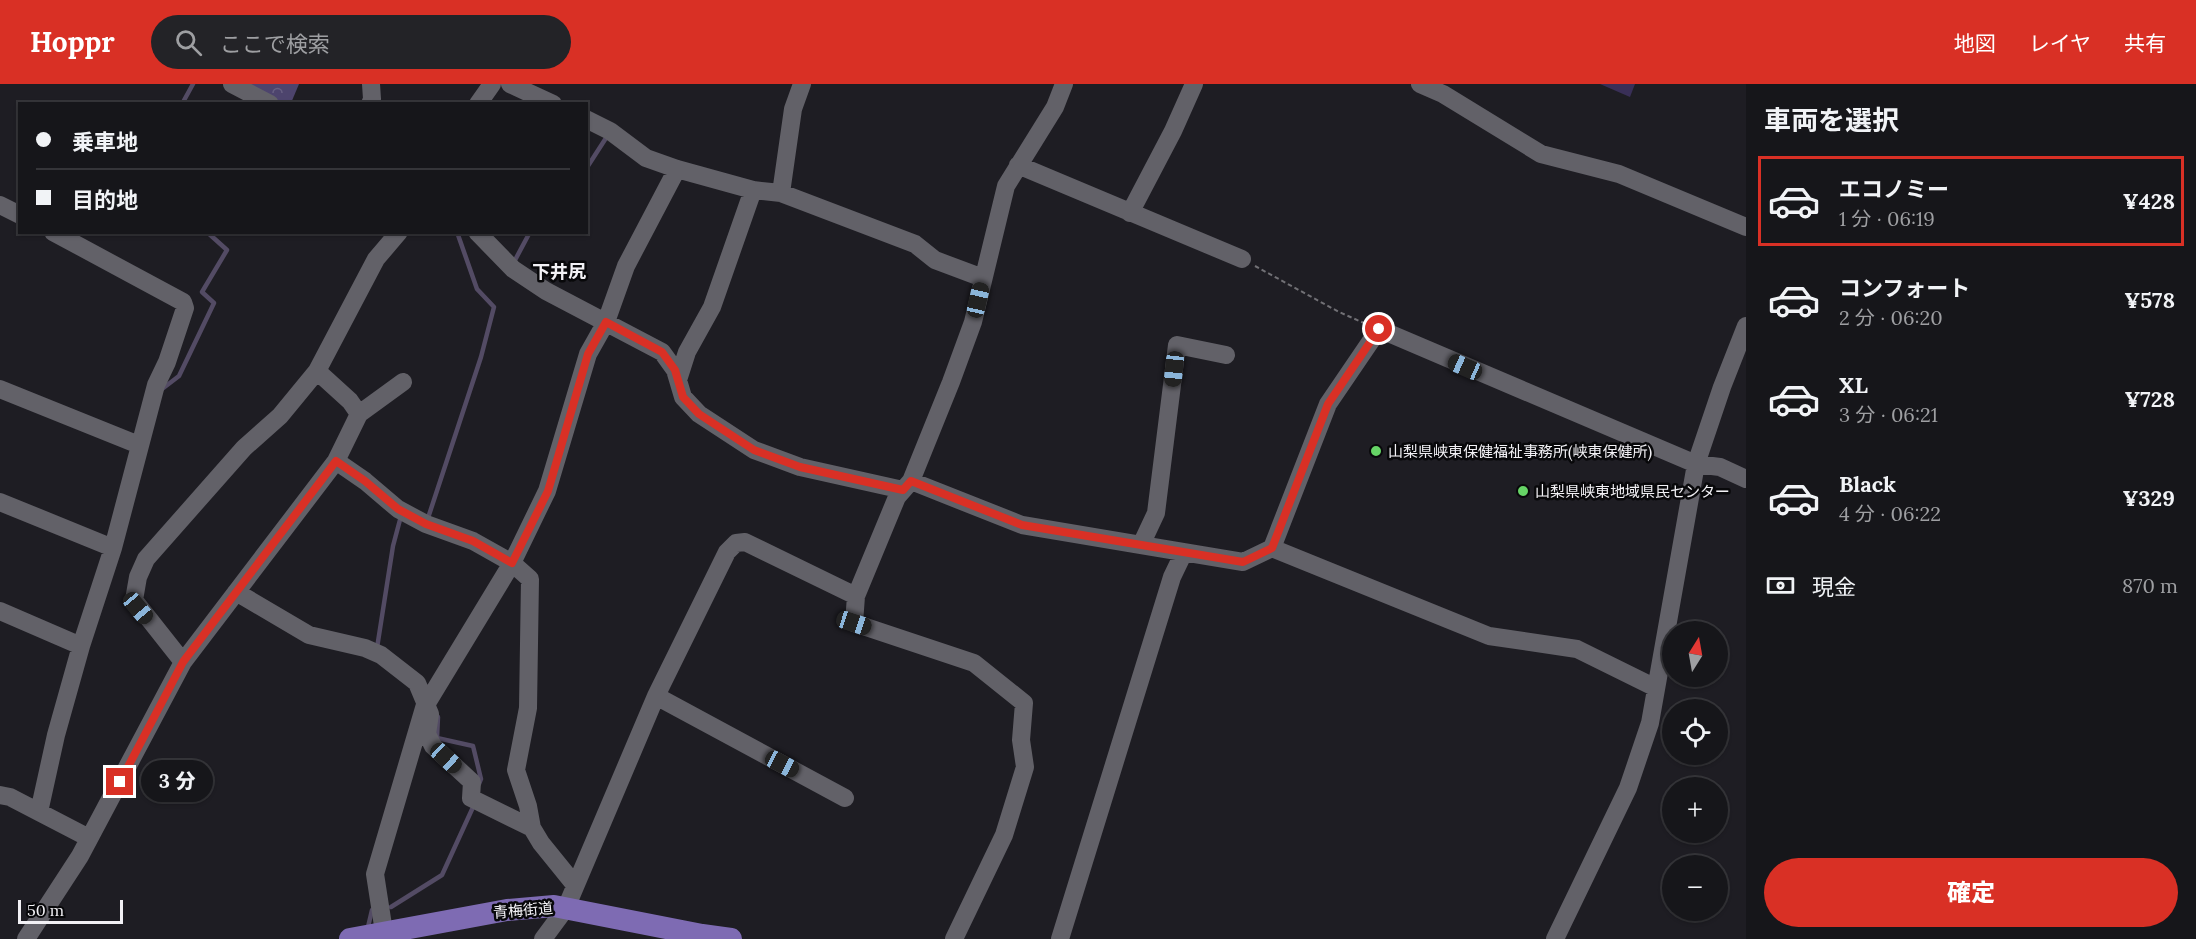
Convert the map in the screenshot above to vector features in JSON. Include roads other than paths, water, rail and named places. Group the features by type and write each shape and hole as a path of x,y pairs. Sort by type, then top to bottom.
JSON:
{"main road":[{"name":"青梅街道","path":"350,939 507,910 554,906 731,939"}],"street":[{"path":"232,84 266,102"},
{"path":"370,102 371,84"},
{"path":"479,102 492,84"},
{"path":"510,84 549,102"},
{"path":"781,194 793,109 802,84"},
{"path":"1130,213 1173,131 1194,84"},
{"path":"1420,84 1443,94 1541,153 1619,174 1746,227"},
{"path":"954,939 1004,835 1025,766 1021,740 1024,703 974,663 854,623 856,596 897,497 907,486 951,382 973,322 1006,186 1055,107 1061,85"},
{"path":"588,120 610,131 646,158 753,190 781,194 915,244 935,260 983,278"},
{"path":"1018,165 1242,259"},
{"path":"384,932 375,874 427,703 512,563 548,491 588,354 606,322 626,266 677,169"},
{"path":"678,380 687,352 712,307 753,190"},
{"path":"0,205 18,214"},
{"path":"39,812 56,735 81,646 113,548 156,385 167,362 184,308 183,302 57,234"},
{"path":"183,662 134,600 138,577 146,559 244,448 280,416 317,371 376,259 397,234"},
{"path":"479,234 513,269 546,291 662,352 675,370 683,397 699,414 754,450 800,467 907,486 1022,525 1243,562 1272,548 1328,404 1379,329 1696,464 1720,467 1746,479"},
{"path":"1555,939 1628,788 1650,723 1696,464 1746,326"},
{"path":"1141,544 1156,513 1177,345 1226,355"},
{"path":"317,371 350,401 359,414"},
{"path":"26,939 80,856 183,662 336,461 359,414 403,382"},
{"path":"0,389 139,445"},
{"path":"336,461 365,481 398,509 426,524 473,541 512,563 530,579 528,708 516,770 528,806 532,828 541,843 575,885"},
{"path":"0,502 113,548"},
{"path":"543,939 566,908 656,696 727,552 736,543 745,542 856,596"},
{"path":"1272,548 1489,636 1577,649 1656,688"},
{"path":"1060,939 1172,577 1184,552"},
{"path":"236,592 309,635 365,648 381,655 417,683 430,714 427,734 433,746 472,782 471,798 532,828"},
{"path":"0,610 81,646"},
{"path":"656,696 845,798"},
{"path":"0,795 10,797 89,838"}],"waterway":[{"path":"183,102 193,84"},
{"path":"588,166 606,138"},
{"path":"162,389 179,376 214,303 202,292 227,250 209,234"},
{"path":"426,517 428,518 481,357 494,307 477,289 458,234"},
{"path":"514,262 529,234"},
{"path":"377,648 393,546 401,516"},
{"path":"438,717 437,738 473,746 481,779 479,784"},
{"path":"391,907 442,875 474,805"},
{"path":"368,927 372,910"}],"place":[{"name":"山梨県峡東保健福祉事務所(峡東保健所)","path":"1376,451"},
{"name":"山梨県峡東地域県民センター","path":"1523,491"}],"district":[{"name":"下井尻","path":"559,271"}]}
